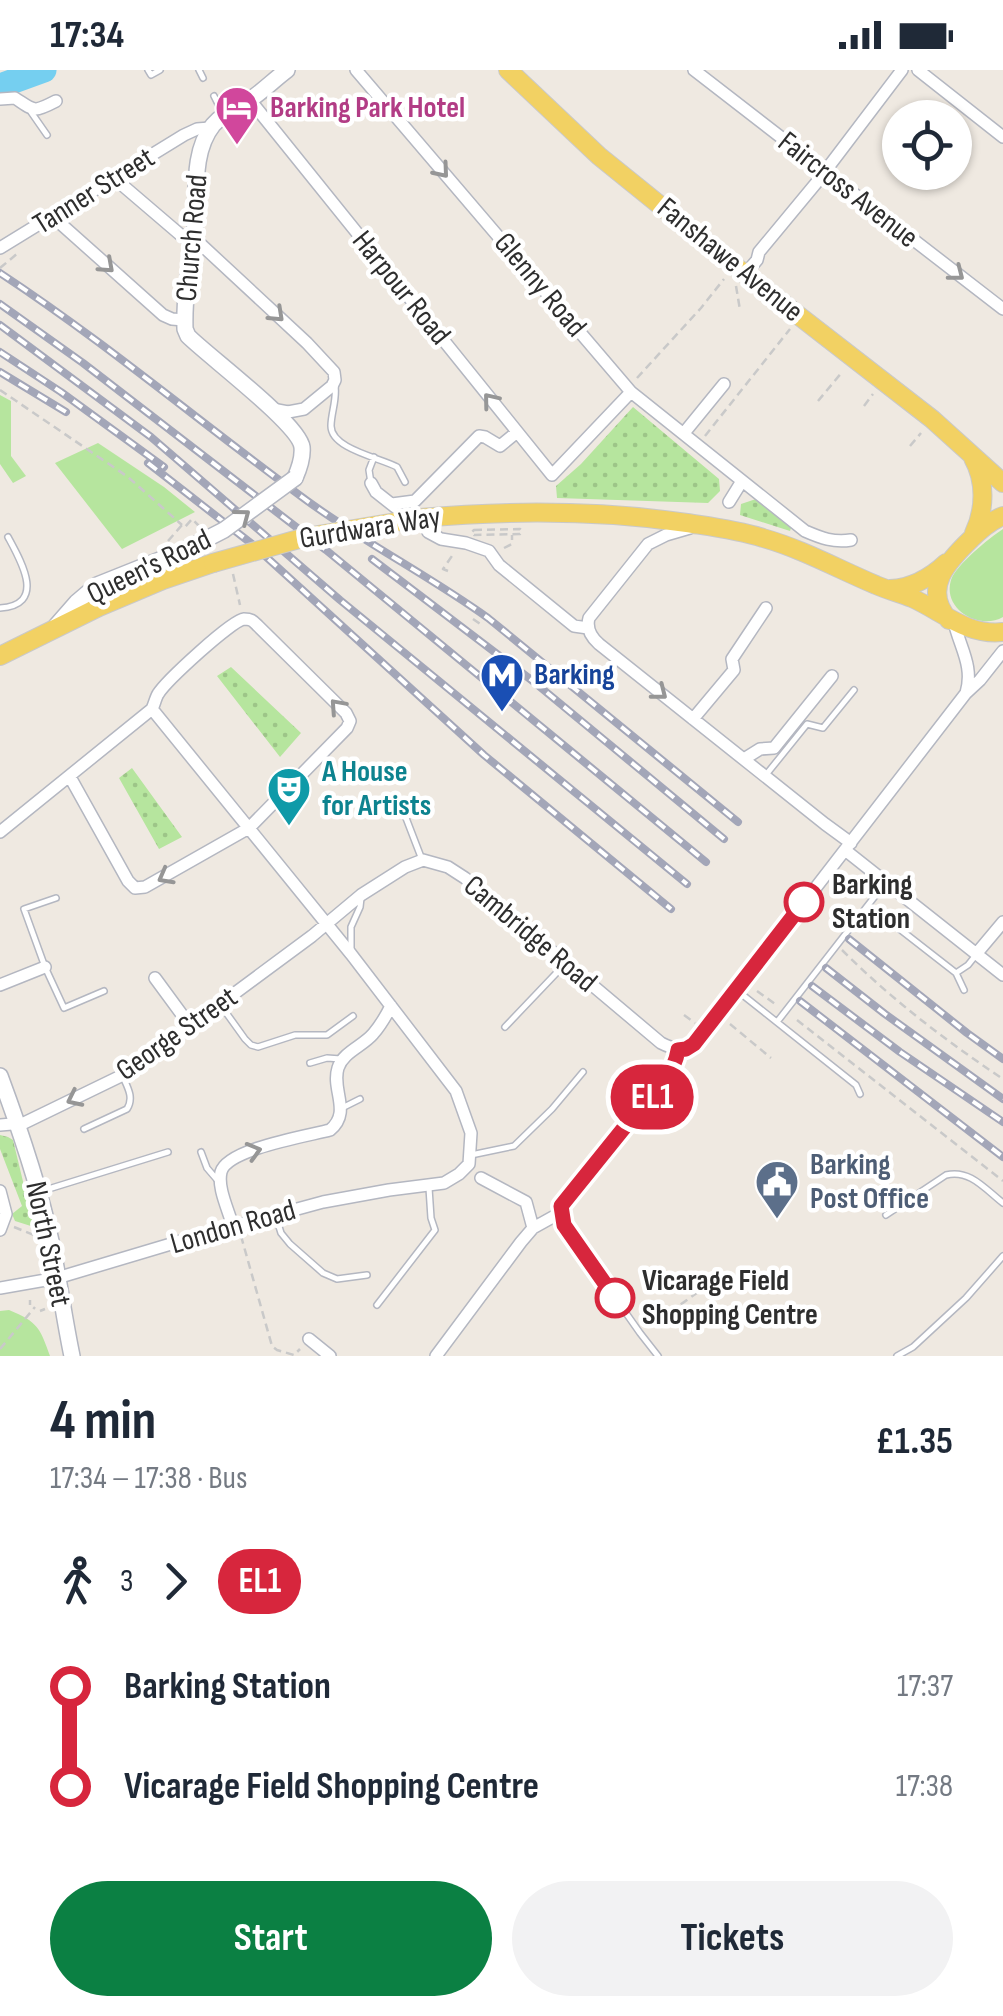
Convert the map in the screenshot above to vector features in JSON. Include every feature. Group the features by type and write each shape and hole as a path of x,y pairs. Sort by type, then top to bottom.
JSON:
{"main road":[{"name":"Fanshawe Avenue","path":"508,70 736,276 959,443 1003,482"},
{"name":"Fanshawe Avenue","path":"959,443 974,460 982,484 979,523 967,542"},
{"name":"Gurdwara Way","path":"0,644 56,626 163,580 306,537 512,512 638,516 734,530 782,544 908,596 978,631 1003,632"},
{"path":"884,588 915,584 938,571 986,524 1003,516"},
{"path":"951,558 940,578 938,592 940,607 952,621"},
{"name":"Gurdwara Way","path":"0,656 56,626"}],"street":[{"name":"Tanner Street","path":"0,248 192,131 210,128 287,70"},
{"name":"Glenny Road","path":"356,70 634,385 684,433 805,530 824,540 852,540"},
{"name":"Faircross Avenue","path":"694,70 1003,309"},
{"path":"736,276 758,260 759,252 902,70"},
{"path":"918,70 1003,136"},
{"path":"0,99 14,98 29,110 39,110 56,101"},
{"name":"Harpour Road","path":"250,100 552,475 634,385"},
{"name":"Church Road","path":"210,128 200,154 184,320 188,336 289,426 302,445 295,478"},
{"path":"114,178 183,238 194,238 334,372 334,383 321,398 295,412 269,408"},
{"path":"52,216 163,315 184,320"},
{"path":"684,433 724,384"},
{"path":"372,484 393,505 413,502 478,436 486,436 500,446 517,432"},
{"name":"Queen's Road","path":"56,626 97,586 224,530 295,478"},
{"path":"729,502 742,481"},
{"path":"424,525 441,539 485,549 574,626 588,628 598,644 824,824 886,882 1003,975"},
{"name":"Gurdwara Way","path":"588,628 595,610 656,538 699,525"},
{"path":"693,719 734,670 732,659 766,608"},
{"path":"0,832 152,709 157,695 172,678 242,620 251,620 258,626 350,721 249,828 154,884 135,888 128,882 70,777"},
{"path":"952,621 968,665 966,693"},
{"path":"678,1050 694,1044 966,693 1003,652"},
{"path":"744,759 760,749 774,748 832,676"},
{"path":"152,709 351,954 461,1100 471,1132 471,1155"},
{"path":"326,924 361,895 422,860"},
{"name":"Cambridge Road","path":"422,860 448,866 465,878 661,1043 678,1050"},
{"path":"977,953 1003,922"},
{"name":"George Street","path":"18,1124 122,1075 326,924"},
{"path":"0,986 45,967"},
{"path":"155,978 191,1027"},
{"path":"235,1226 221,1184 224,1166 240,1154 330,1130 340,1118 337,1075 342,1059 374,1034 390,1006"},
{"name":"North Street","path":"0,1076 18,1124 51,1242 72,1356"},
{"path":"0,1125 18,1124"},
{"name":"London Road","path":"0,1288 57,1278 322,1202 453,1179 469,1164 471,1155"},
{"path":"480,1178 526,1202 533,1228"},
{"path":"0,1191 6,1207 2,1227"},
{"path":"436,1356 533,1228 561,1209"},
{"path":"309,1339 330,1356"}],"lane":[{"path":"148,70 151,75 160,70"},
{"path":"199,70 204,78"},
{"path":"214,96 224,115"},
{"path":"29,110 47,135"},
{"path":"334,383 334,437 397,467 405,482"},
{"path":"321,398 331,404 333,414"},
{"path":"372,484 369,470 374,458"},
{"path":"0,608 16,605 28,585 24,564 8,538"},
{"path":"100,607 113,591"},
{"path":"765,776 807,724 823,728 854,690"},
{"path":"406,818 422,860"},
{"path":"777,1022 886,882"},
{"path":"351,954 351,928 361,895"},
{"path":"56,898 24,909 64,1008 104,991"},
{"path":"888,920 956,974 964,990"},
{"path":"956,974 977,953"},
{"path":"505,1027 567,963"},
{"path":"736,990 856,1084 860,1094"},
{"path":"220,1004 250,1045 258,1048 295,1035 327,1035 353,1016"},
{"path":"658,1356 564,1225 561,1209 632,1118 646,1106 675,1066 678,1050"},
{"path":"310,1063 342,1059"},
{"path":"471,1155 514,1146 583,1072"},
{"path":"84,1129 131,1104 122,1075"},
{"path":"341,1108 360,1099"},
{"path":"38,1192 168,1152"},
{"path":"201,1152 211,1174 221,1184"},
{"path":"886,1216 946,1175 956,1173 966,1174 1003,1203"},
{"path":"377,1305 436,1230 428,1184"},
{"path":"275,1214 281,1233 290,1244 323,1272 337,1279 368,1274"},
{"path":"897,1356 914,1347 980,1284 1003,1256"}],"path":[{"path":"0,268 20,251"},
{"path":"634,385 701,308 736,276"},
{"path":"736,276 740,310"},
{"path":"698,444 793,323"},
{"path":"648,366 657,373"},
{"path":"818,401 847,366"},
{"path":"864,406 877,389"},
{"path":"0,390 128,477 184,526 192,519 202,528"},
{"path":"910,446 925,428"},
{"path":"474,530 516,531 474,535 471,533 474,530"},
{"path":"492,554 512,544 516,531"},
{"path":"448,570 443,568 462,542"},
{"path":"232,573 242,620"},
{"path":"473,619 482,626"},
{"path":"841,949 866,975 949,1043 1003,1079"},
{"path":"757,991 776,1004"},
{"path":"684,1014 696,1025"},
{"path":"797,1020 1003,1181"},
{"path":"730,1024 771,1058"},
{"path":"235,1226 272,1346 294,1356 309,1339"},
{"path":"2,1227 36,1236"},
{"path":"640,1333 715,1280"},
{"path":"0,1349 32,1304"}],"green space":[{"path":"0,395 11,401 11,456 26,476 13,483 0,464"},
{"path":"633,407 719,479 720,491 708,503 557,498 556,486"},
{"path":"98,443 195,512 122,549 55,463"},
{"path":"756,499 790,531 740,515 741,504"},
{"path":"1003,529 1003,617 994,621 974,619 952,600 951,580 966,560"},
{"path":"231,667 301,733 280,757 217,676"},
{"path":"132,768 182,837 159,849 119,778"},
{"path":"0,1135 13,1140 34,1227 15,1221 12,1214 22,1206 0,1149"},
{"path":"9,1310 37,1327 50,1356 0,1356 0,1311"}],"waterway":[{"path":"0,86 44,70"}],"railway":[{"path":"0,273 324,513 488,618 738,822"},
{"path":"0,304 326,550 706,862"},
{"path":"0,325 151,437 340,600 687,884"},
{"path":"0,352 164,467"},
{"path":"0,372 66,412"},
{"path":"148,463 252,544 484,755 671,909"},
{"path":"372,559 534,682 724,839"},
{"path":"849,939 1003,1059"},
{"path":"826,968 1003,1099"},
{"path":"812,986 1003,1122"},
{"path":"800,1001 1003,1157"}],"bus line":[{"name":"EL1","path":"615,1298 564,1225 561,1206 646,1106 675,1066 678,1050 694,1044 804,902"}],"place":[{"name":"Barking Park Hotel","path":"237,146"},
{"name":"Barking","path":"502,713"},
{"name":"A House for Artists","path":"289,827"},
{"name":"Barking Station","path":"804,902"},
{"name":"Barking Post Office","path":"777,1220"},
{"name":"Vicarage Field Shopping Centre","path":"615,1298"}]}
